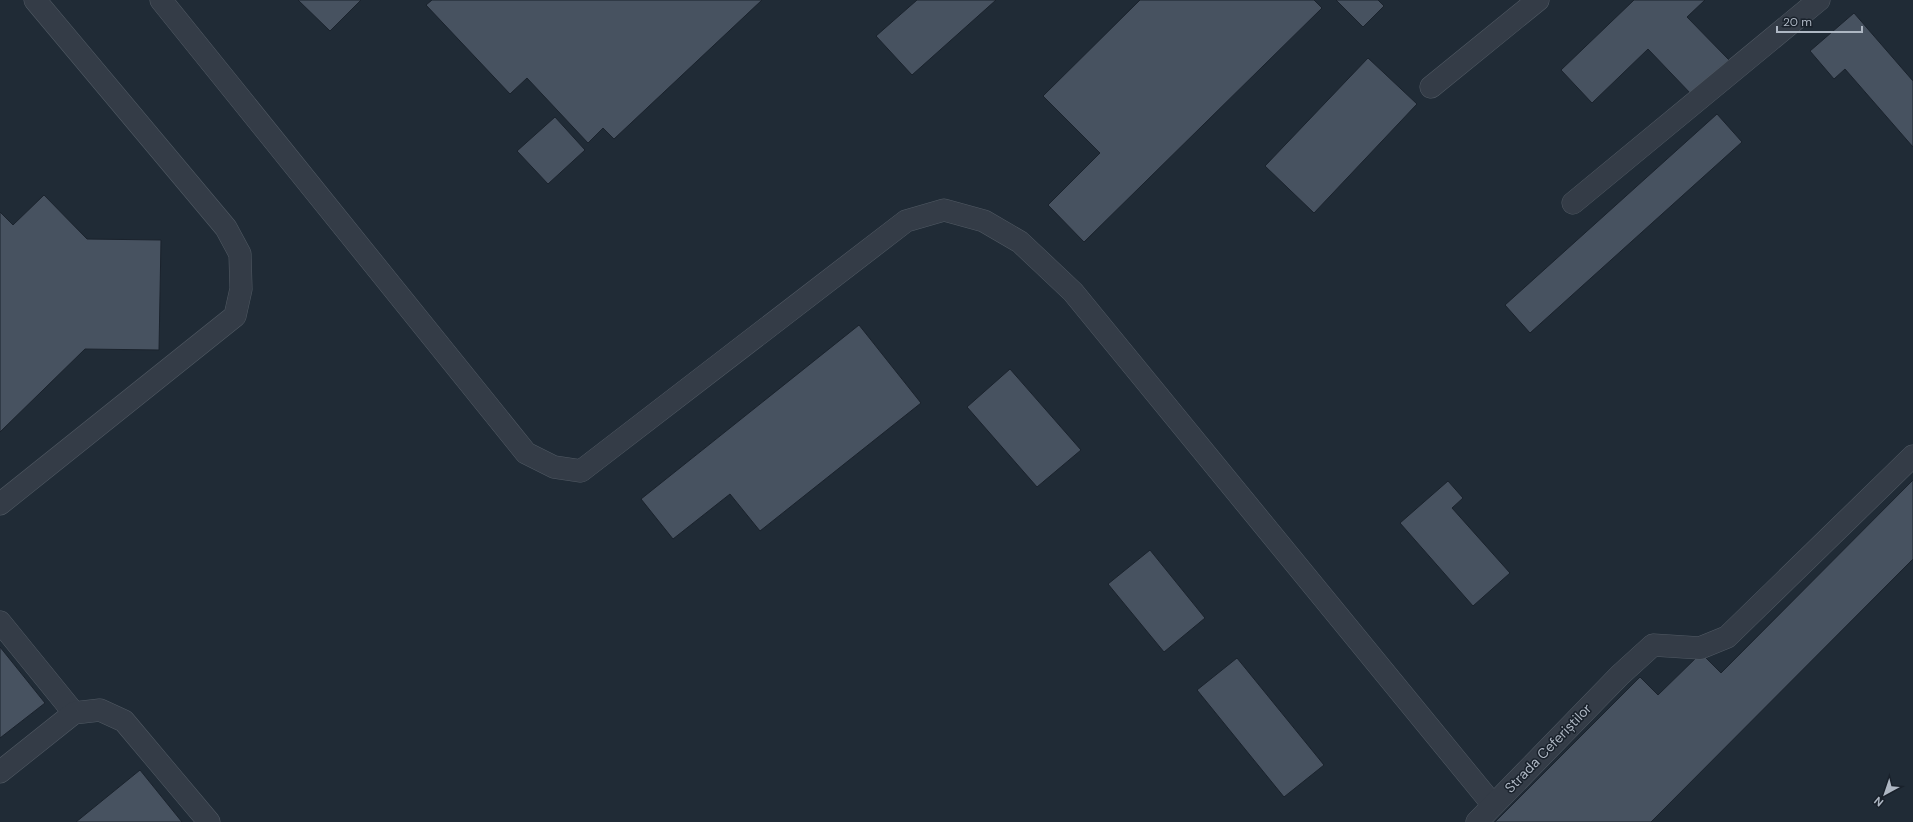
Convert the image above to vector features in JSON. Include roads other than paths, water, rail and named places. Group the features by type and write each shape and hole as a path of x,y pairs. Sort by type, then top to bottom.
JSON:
{"street":[{"path":"0,504 234,316 242,289 240,254 226,228 36,0"},
{"path":"161,0 526,453 554,466 581,471 906,221 944,210 984,221 1020,242 1072,292 1493,805"},
{"path":"1431,87 1538,0"},
{"path":"1573,203 1819,0"},
{"name":"Strada Ceferiștilor","path":"1477,822 1620,674 1653,646 1700,648 1727,637 1913,456"},
{"path":"0,622 74,713"},
{"path":"0,772 74,713 100,710 124,722 209,822"}]}
